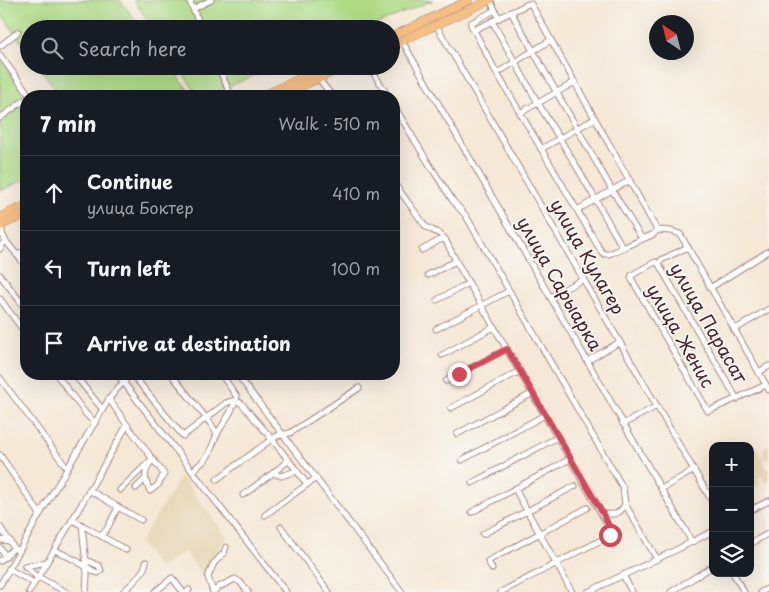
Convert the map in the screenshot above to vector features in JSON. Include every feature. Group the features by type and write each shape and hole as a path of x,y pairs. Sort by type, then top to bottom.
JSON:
{"highway":[{"path":"402,41 490,0"},
{"path":"400,33 467,1 468,10"},
{"path":"288,88 311,75"},
{"path":"282,90 327,75"},
{"path":"1,222 20,208"},
{"path":"1,222 20,216"}],"street":[{"path":"189,0 198,20"},
{"path":"490,0 499,18"},
{"path":"517,0 521,7"},
{"path":"193,9 208,1"},
{"path":"474,30 531,4 657,230"},
{"path":"496,10 471,25 602,253 609,254 654,234 657,230"},
{"path":"511,12 642,239"},
{"path":"492,21 623,248"},
{"name":"улица Кулагер","path":"436,25 709,496"},
{"path":"0,46 18,32"},
{"path":"497,73 551,40"},
{"name":"улица Сарыарка","path":"402,41 692,542"},
{"path":"0,55 26,90"},
{"path":"222,75 229,90"},
{"path":"375,75 384,90"},
{"path":"319,79 327,90"},
{"path":"520,113 575,82"},
{"path":"0,118 20,103"},
{"path":"400,116 429,164 466,216 623,488 625,504 657,559"},
{"path":"541,149 594,118"},
{"path":"577,210 630,180"},
{"path":"400,191 426,227 440,234 445,239 612,530 613,534 501,592"},
{"path":"1,222 5,240 20,259"},
{"path":"657,230 678,233 683,237 769,390"},
{"path":"422,250 445,239"},
{"path":"0,249 5,240"},
{"path":"661,260 688,247"},
{"path":"710,288 769,251"},
{"path":"428,275 456,261"},
{"name":"улица Женис","path":"655,262 632,275 631,278 708,411 737,399"},
{"name":"улица Парасат","path":"655,262 658,263 737,399"},
{"path":"0,275 20,301"},
{"path":"550,297 583,279"},
{"path":"437,300 469,283"},
{"path":"436,329 509,291"},
{"path":"0,299 20,323"},
{"path":"734,330 769,309"},
{"path":"442,355 494,327"},
{"path":"587,361 620,342"},
{"path":"446,381 507,349"},
{"path":"759,372 769,366"},
{"path":"451,408 520,371"},
{"path":"0,378 67,468"},
{"path":"60,380 95,424"},
{"path":"79,380 103,409"},
{"path":"122,380 286,592"},
{"path":"0,585 17,550 103,409 116,390 126,380"},
{"path":"136,380 183,436 226,403 232,400 241,403 277,436 316,478 402,592"},
{"path":"176,380 217,434"},
{"path":"192,471 209,454 217,434 238,397 225,380"},
{"path":"241,380 278,429 277,436 289,460 307,484"},
{"path":"737,399 766,385"},
{"path":"217,479 277,436 290,433 359,388"},
{"path":"457,434 533,393"},
{"path":"110,399 164,474 158,485 150,491 145,478"},
{"path":"624,424 657,406"},
{"path":"462,460 545,415"},
{"path":"29,592 127,425"},
{"path":"472,483 558,437"},
{"path":"0,455 40,514"},
{"path":"472,512 570,458"},
{"path":"144,490 145,472 153,459"},
{"path":"120,490 153,459"},
{"path":"243,495 289,460"},
{"path":"660,489 694,470"},
{"path":"273,473 281,476 297,471"},
{"path":"136,488 145,478"},
{"path":"265,515 316,478"},
{"path":"483,534 575,486"},
{"path":"515,489 572,592"},
{"path":"89,490 141,520"},
{"path":"754,508 769,501"},
{"path":"603,514 617,514 623,510 625,504"},
{"path":"101,536 107,529 118,507"},
{"path":"492,569 488,561 587,508"},
{"path":"72,520 126,550"},
{"path":"82,525 86,560 86,592"},
{"path":"0,527 17,550"},
{"path":"281,527 329,592"},
{"path":"588,592 711,532"},
{"path":"754,542 769,533"},
{"path":"0,540 10,541"},
{"path":"226,547 224,553 214,563 208,578 213,592 234,580 240,582 248,592"},
{"path":"0,548 6,557"},
{"path":"0,561 17,550"},
{"path":"55,550 98,573 101,570 100,566 86,560"},
{"path":"37,579 25,566 47,562"},
{"path":"123,592 142,572 146,562"},
{"path":"671,592 709,568"},
{"path":"9,569 66,592"},
{"path":"623,575 632,592"},
{"path":"735,577 744,592"},
{"path":"155,592 172,578 183,592"},
{"path":"761,592 769,588"}],"shaded area":[{"path":"769,445 769,461 766,457 762,459 767,469 769,468 767,473 769,474 769,483 761,477 758,479 761,484 754,488 754,448 761,456 765,454 763,449"},
{"path":"181,476 227,537 204,573 200,571 184,551 159,569 140,542"}],"green space":[{"path":"0,0 120,0 135,20 20,20 20,40 0,12"},
{"path":"134,0 433,0 387,20 147,20"},
{"path":"0,57 21,90 20,182 0,191"},
{"path":"45,75 177,75 188,90 56,90"},
{"path":"184,75 256,75 220,90 194,90"}],"route":[{"path":"459,374 507,349 603,514 613,534 610,535"}]}
